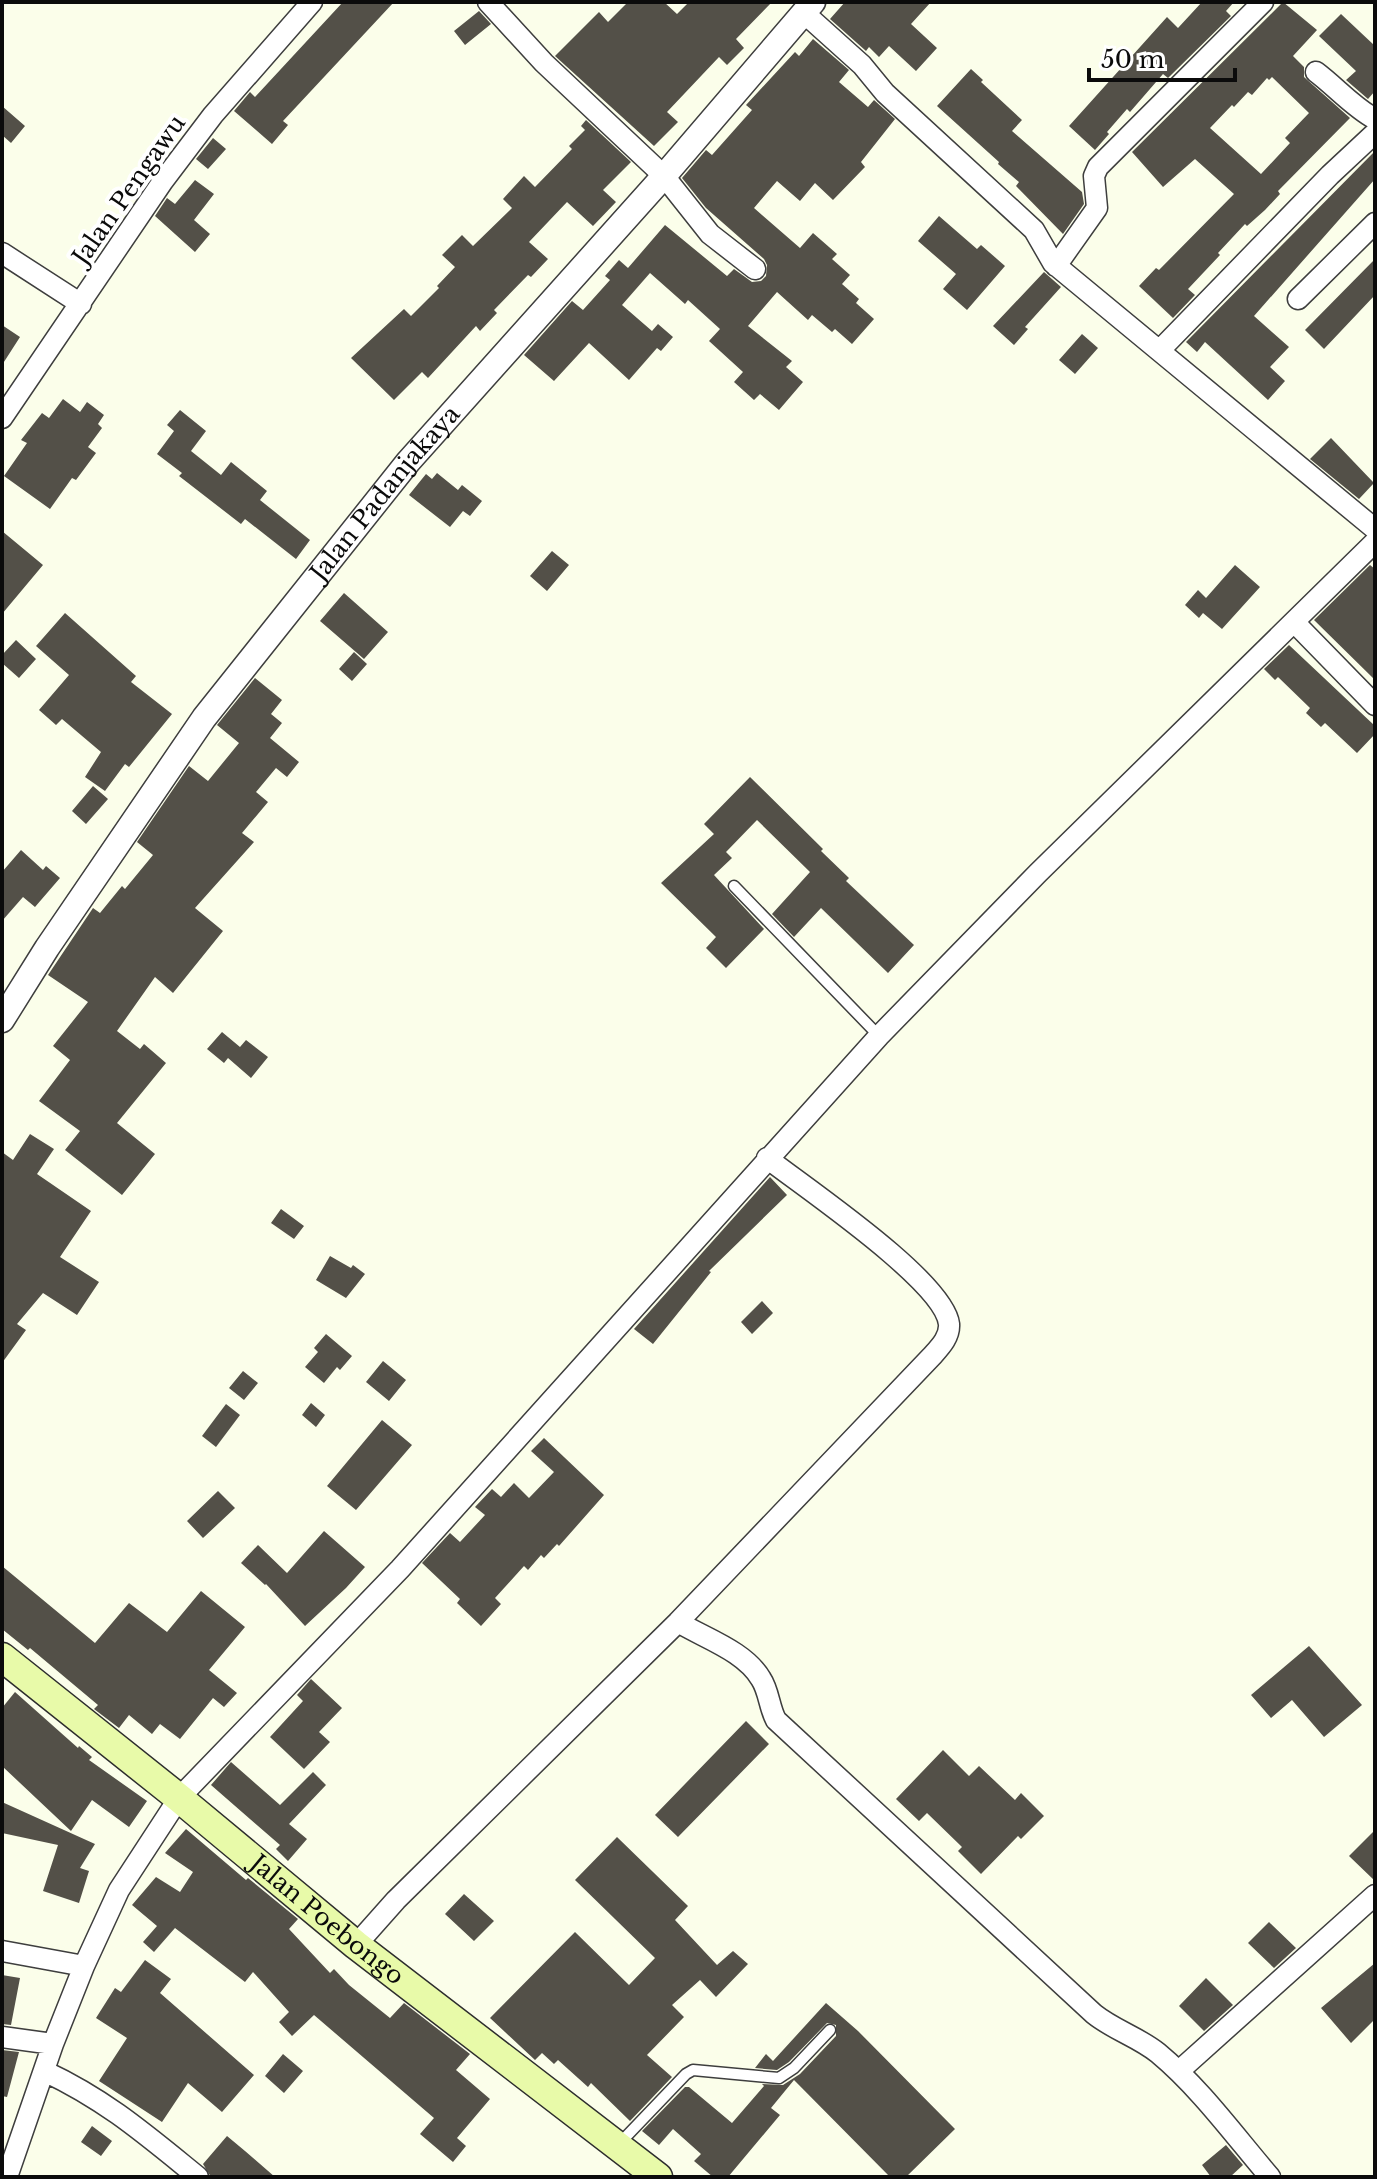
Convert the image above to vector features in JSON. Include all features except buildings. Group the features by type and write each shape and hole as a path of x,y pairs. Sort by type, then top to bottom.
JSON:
{"main road":[{"name":"Jalan Poebongo","path":"2,1657 356,1945 658,2177"}],"street":[{"name":"Jalan Pengawu","path":"2,418 163,181 213,115 312,2"},
{"path":"488,2 544,63 664,176 710,234 755,269"},
{"path":"1056,266 1097,208 1094,176 1098,167 1263,2"},
{"path":"808,7 885,93 1034,230 1056,266 1375,529"},
{"name":"Jalan Padanjakaya","path":"2,1020 9,990 213,706 408,462 664,176 808,7"},
{"path":"1316,72 1360,111 1375,119"},
{"path":"1160,350 1330,175 1375,133"},
{"path":"1298,299 1375,223"},
{"path":"2,253 81,304"},
{"path":"7,2177 8,2154 84,1966 119,1890 179,1798 400,1569 879,1036 1038,873 1375,542"},
{"path":"1295,623 1375,705"},
{"path":"356,1945 396,1900 678,1622 948,1336 949,1326 941,1305 913,1274 877,1242 767,1158"},
{"path":"678,1622 749,1665 764,1683 776,1720 1094,2014 1106,2024 1154,2050 1179,2071 1270,2177"},
{"path":"1179,2071 1375,1895"},
{"path":"2,1951 84,1966"},
{"path":"2,2037 53,2044"},
{"path":"44,2071 84,2090 127,2119 198,2177"}],"lane":[{"path":"734,886 879,1036"},
{"path":"618,2145 693,2070 779,2078 794,2068 830,2030"}]}
